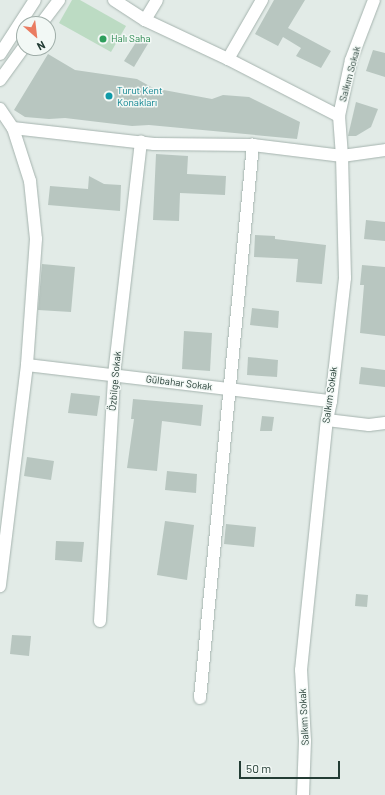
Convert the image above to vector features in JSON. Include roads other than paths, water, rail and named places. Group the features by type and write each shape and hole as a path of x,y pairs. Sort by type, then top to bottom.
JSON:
{"street":[{"path":"0,54 35,0"},
{"path":"47,16 59,0"},
{"path":"114,0 145,20 228,59 339,116"},
{"path":"145,20 157,0"},
{"path":"228,59 262,0"},
{"name":"Salkım Sokak","path":"303,795 306,741 301,670 327,420 345,278 342,156 339,116 351,60 374,0"},
{"path":"0,80 17,56"},
{"path":"0,109 13,128 30,181 36,239 27,365 0,586"},
{"path":"13,128 141,142 253,145 342,156 385,150"},
{"name":"Özbilge Sokak","path":"100,622 114,375 141,142"},
{"path":"200,698 253,145"},
{"name":"Gülbahar Sokak","path":"27,365 330,401"},
{"path":"327,420 369,425 385,424"}],"place":[{"name":"Halı Saha","path":"103,39"},
{"name":"Turut Kent Konakları","path":"109,96"}]}
